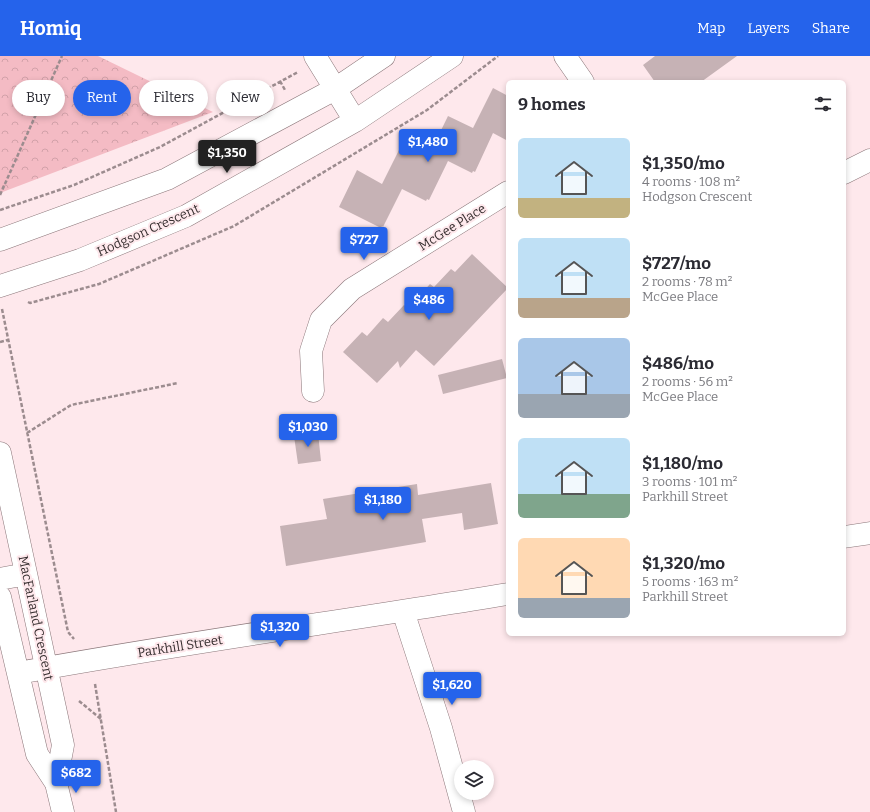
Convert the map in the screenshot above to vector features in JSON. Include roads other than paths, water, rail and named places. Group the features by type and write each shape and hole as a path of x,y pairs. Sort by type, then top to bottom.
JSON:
{"street":[{"path":"0,240 167,179 335,88 384,56"},
{"name":"Hodgson Crescent","path":"4,295 80,260 186,216 355,121 452,56"},
{"path":"565,56 582,80"},
{"path":"317,58 355,121"},
{"path":"846,172 870,160"},
{"name":"McGee Place","path":"313,391 311,351 321,320 352,289 506,193"},
{"name":"MacFarland Crescent","path":"0,453 63,745 56,783"},
{"path":"846,538 870,534"},
{"path":"0,579 26,574"},
{"name":"Parkhill Street","path":"18,673 91,660 506,594"},
{"name":"MacFarland Crescent","path":"0,597 37,754 56,783 63,812"},
{"path":"403,611 441,728 464,812"}]}
